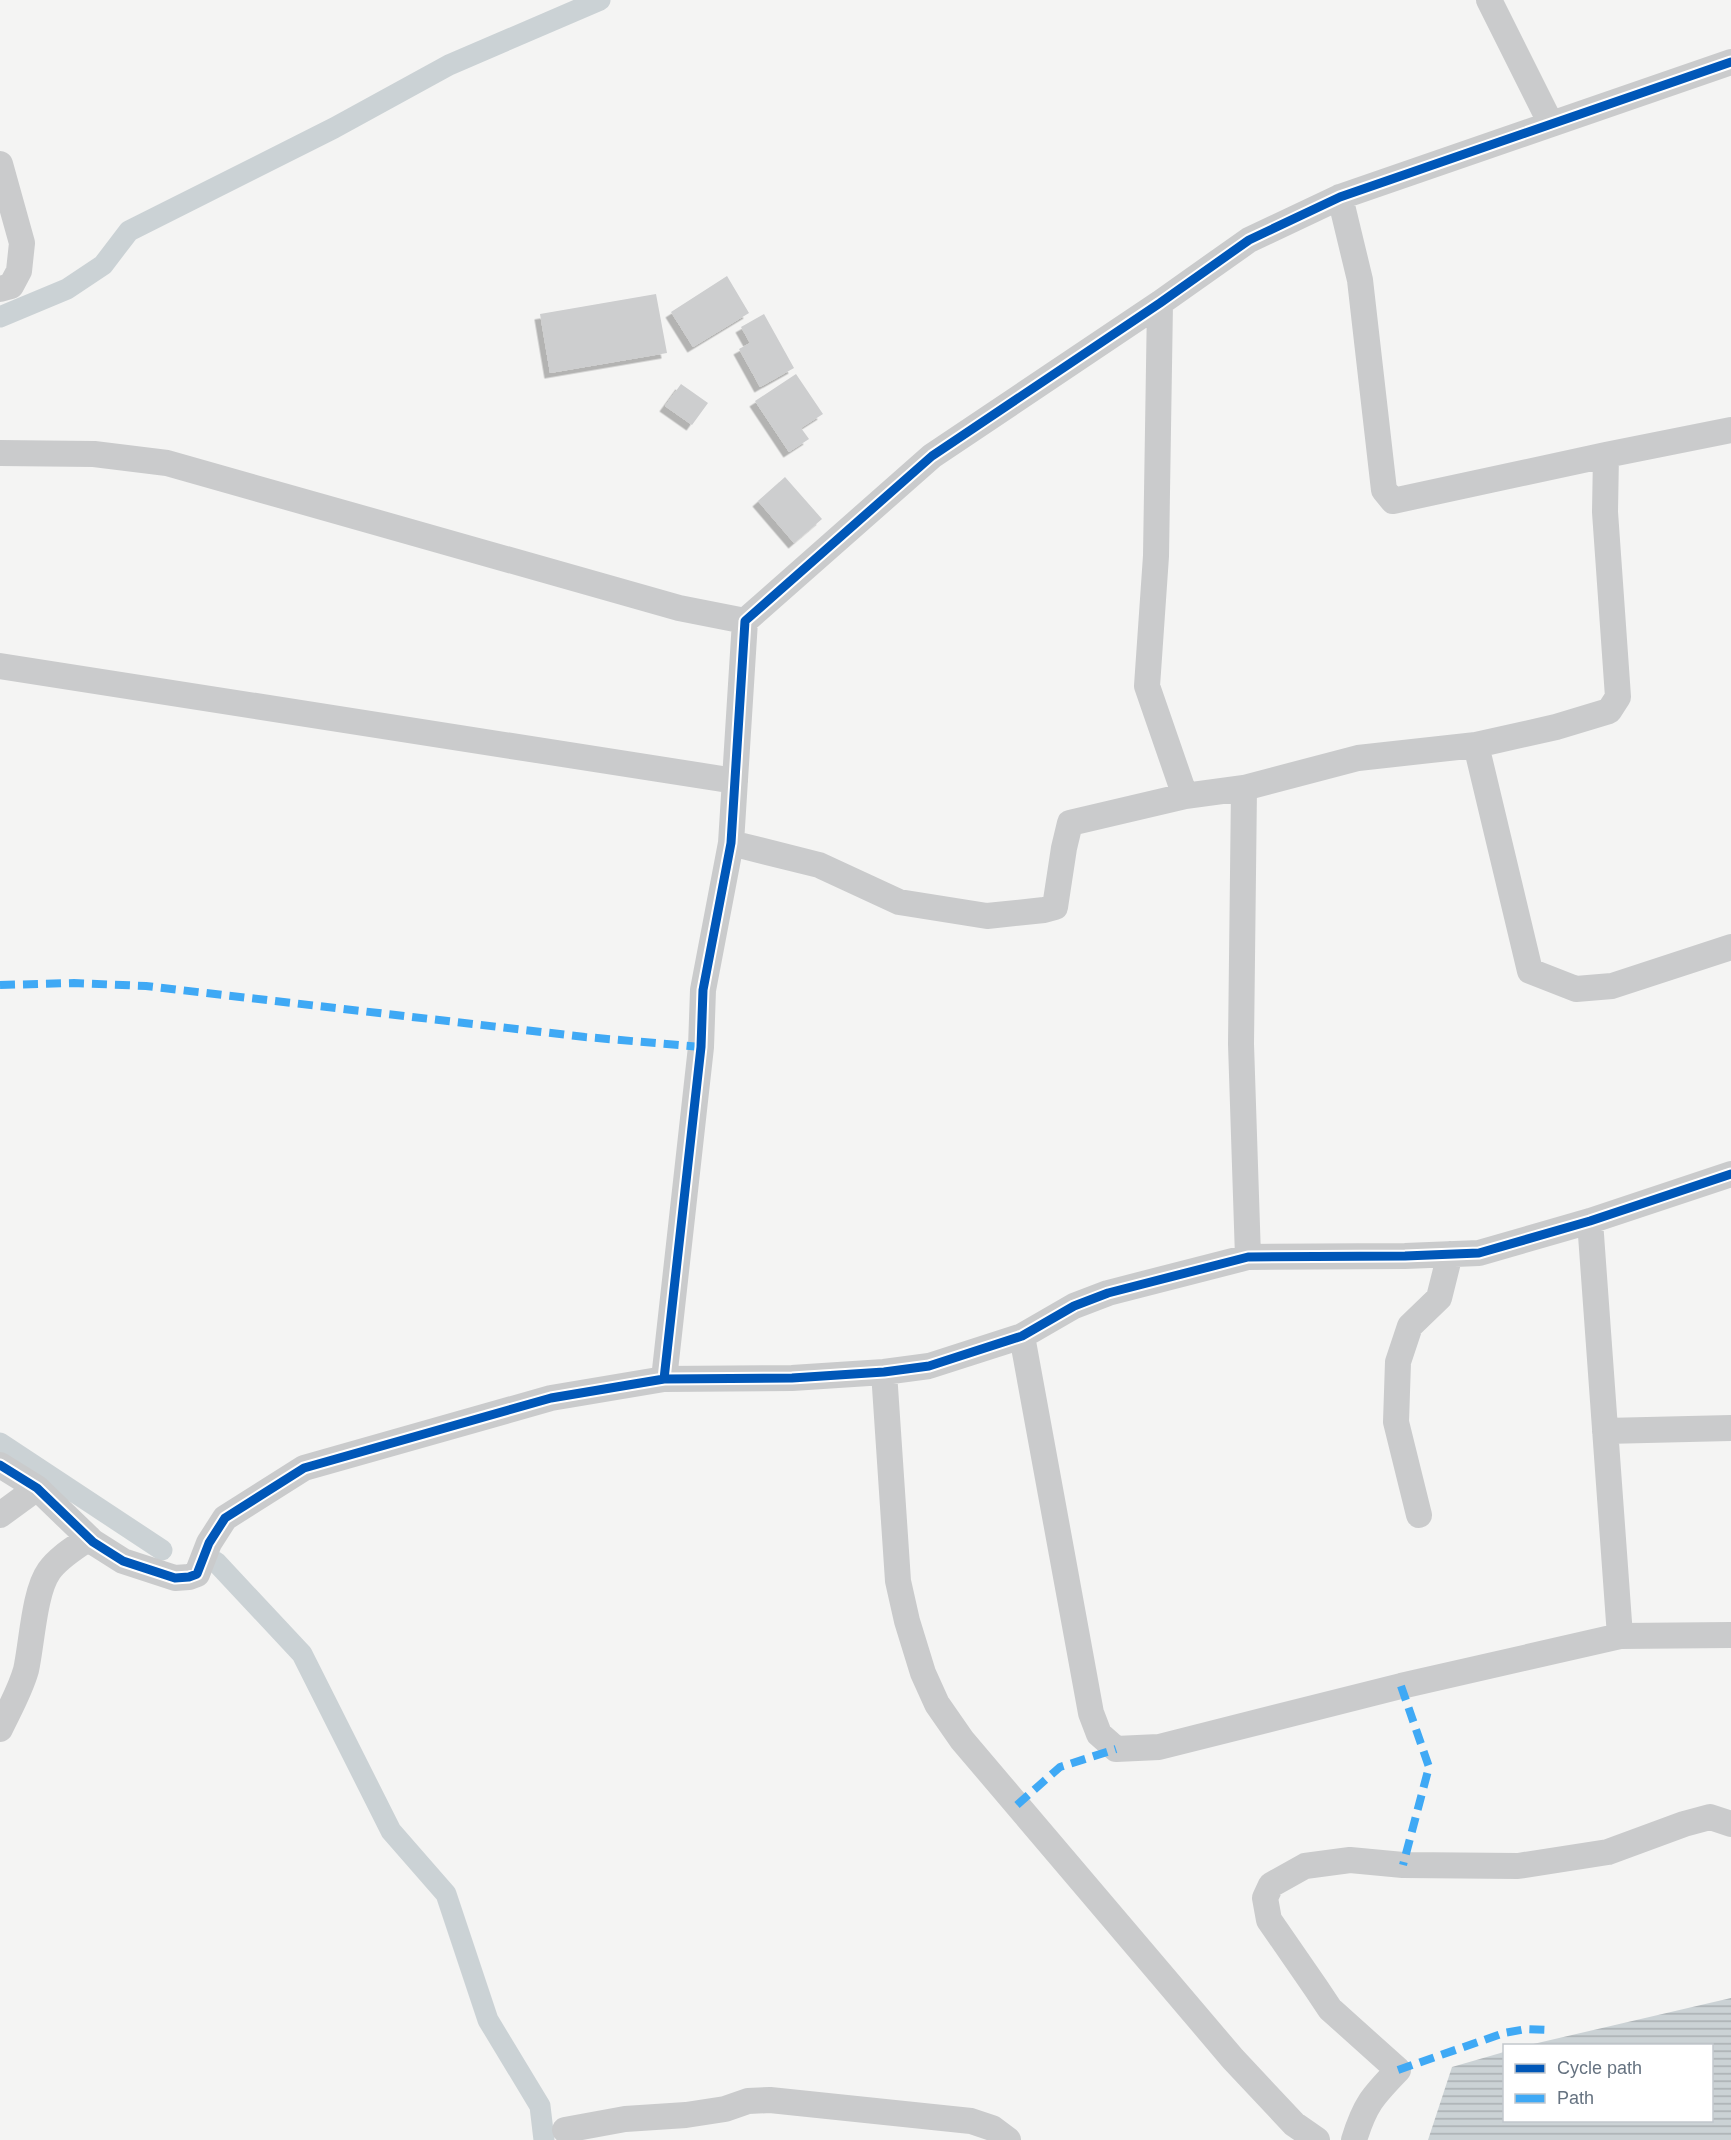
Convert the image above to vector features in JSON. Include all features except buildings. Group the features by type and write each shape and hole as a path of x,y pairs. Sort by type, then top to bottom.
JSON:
{"street":[{"path":"1489,0 1551,124"},
{"path":"664,1378 701,1047 703,990 731,843 744,621 932,456 1160,303 1249,240 1340,197 1731,62"},
{"path":"0,164 22,243 19,271 11,286 0,289"},
{"path":"1340,197 1360,280 1384,490 1393,501 1731,430"},
{"path":"1160,303 1156,556 1147,686 1185,796"},
{"path":"0,453 94,454 167,463 679,608 744,621"},
{"path":"731,843 819,865 899,902 987,916 1021,913 1054,907 1064,848 1071,823 1185,796 1244,788 1358,758 1476,745 1556,727 1608,711 1618,697 1605,512 1606,455"},
{"path":"0,666 735,781"},
{"path":"1476,745 1530,971 1576,989 1612,986 1731,947"},
{"path":"1244,788 1240,1044 1248,1257"},
{"path":"0,1466 37,1488 89,1538 123,1561 175,1578 189,1577 197,1574 209,1544 225,1518 304,1468 552,1398 664,1378 792,1378 884,1372 929,1366 1022,1336 1074,1306 1100,1296 1248,1257 1479,1253 1590,1221 1731,1174"},
{"path":"1590,1221 1620,1636"},
{"path":"1419,1515 1396,1422 1398,1362 1410,1326 1440,1298 1450,1254"},
{"path":"1022,1336 1091,1713 1099,1734 1116,1749 1159,1747 1401,1686 1620,1636 1731,1635"},
{"path":"884,1372 898,1581 913,1642 923,1673 937,1704 962,1740 1233,2060 1294,2124 1317,2140"},
{"path":"1605,1431 1731,1428"},
{"path":"0,1515 37,1488"},
{"path":"0,1729 26,1670 41,1587 48,1572 59,1559 89,1538"},
{"path":"1354,2140 1361,2117 1372,2098 1398,2070 1330,2009 1269,1920 1265,1898 1271,1885 1305,1866 1350,1860 1403,1865 1518,1866 1608,1852 1684,1824 1710,1817 1731,1824"},
{"path":"565,2130 626,2119 686,2115 725,2109 748,2101 770,2100 971,2121 992,2128 1008,2140"}],"shaded area":[{"path":"1731,1998 1731,2140 1428,2140 1452,2067 1503,2052 1503,2122 1713,2122 1713,2044 1533,2044"}],"waterway":[{"path":"0,317 67,289 103,265 129,231 334,128 449,65 600,0"},
{"path":"0,1443 162,1550"},
{"path":"216,1562 302,1654 391,1831 446,1894 488,2020 540,2106 544,2140"}],"marked path":[{"path":"0,985 74,983 146,986 585,1037 701,1047"},
{"path":"1401,1686 1429,1767 1403,1865"},
{"path":"1017,1805 1060,1767 1116,1749"},
{"path":"1398,2070 1504,2033 1526,2029 1551,2030"}],"cycle path":[{"path":"664,1379 701,1047 703,990 731,843 745,621 932,456 1160,303 1249,240 1340,197 1731,62"},
{"path":"0,1465 37,1488 93,1542 123,1561 175,1578 189,1577 197,1574 209,1543 225,1518 304,1468 551,1398 664,1379 792,1378 884,1372 929,1366 1022,1336 1074,1306 1108,1293 1248,1257 1479,1253 1590,1221 1731,1174"}]}
